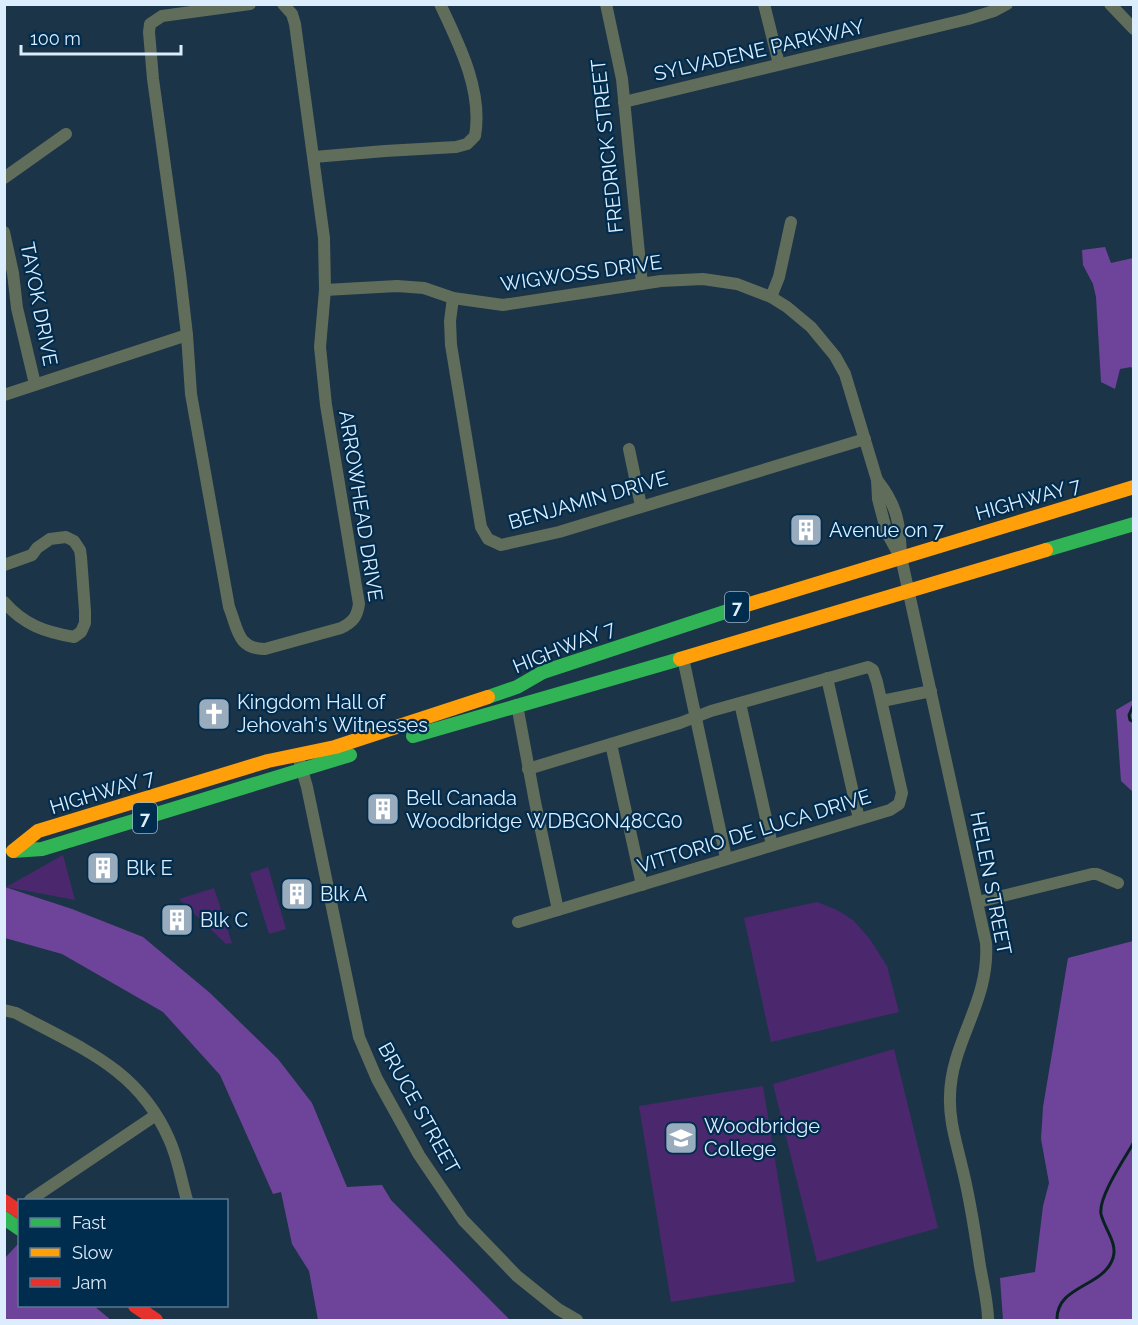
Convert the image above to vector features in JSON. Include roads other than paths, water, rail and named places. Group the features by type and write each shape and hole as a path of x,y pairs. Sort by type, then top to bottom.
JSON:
{"main road":[{"name":"HIGHWAY 7","path":"9,852 38,831 268,761 335,747 517,687 543,672 654,634 1134,487"},
{"name":"HIGHWAY 7","path":"9,852 42,849 517,705 1134,524"},
{"path":"11,1210 18,1225"},
{"path":"138,1307 156,1320"}],"street":[{"path":"4,395 187,336 153,79 150,24 162,16 221,6 250,4"},
{"path":"283,4 292,14 295,24 324,238 325,290"},
{"path":"314,158 456,147 467,144 475,136 477,112 471,81 464,57 440,4"},
{"name":"FREDRICK STREET","path":"606,4 620,64 642,284"},
{"path":"764,4 779,64"},
{"name":"SYLVADENE PARKWAY","path":"624,102 968,19 994,11 1007,4"},
{"path":"1110,4 1134,29"},
{"path":"4,178 66,134"},
{"path":"771,297 791,222"},
{"name":"TAYOK DRIVE","path":"4,232 13,273 17,309 35,384"},
{"name":"WIGWOSS DRIVE","path":"325,290 397,286 424,288 453,298 503,305 691,279 721,281 752,289 771,297 811,327 835,356 851,390 877,480 890,496 900,529 901,557 908,592"},
{"name":"ARROWHEAD DRIVE","path":"187,336 191,394 199,446 229,607 238,634 245,644 254,649 265,649 341,628 353,622 360,604 326,405 320,347 325,290"},
{"name":"BENJAMIN DRIVE","path":"453,298 450,321 451,345 482,527 488,538 501,545 559,532 865,439"},
{"path":"629,449 641,506"},
{"path":"4,565 32,555 50,539 66,537 74,541 80,550 83,566 81,577 85,623 81,632 74,637 49,632 17,616 4,602"},
{"name":"HELEN STREET","path":"908,592 986,943 986,977 957,1057 950,1097 954,1139 972,1213 988,1320"},
{"path":"683,658 726,858"},
{"name":"VITTORIO DE LUCA DRIVE","path":"518,922 890,810 898,804 902,793 882,701 873,670 868,667 740,703 528,770"},
{"path":"827,678 859,819"},
{"path":"882,701 931,691"},
{"path":"740,703 772,845"},
{"path":"517,705 528,770 558,910"},
{"path":"612,744 642,885"},
{"name":"BRUCE STREET","path":"298,755 356,1027 377,1079 419,1155 463,1220 517,1276 558,1309 577,1320"},
{"path":"978,902 1092,874 1118,883"},
{"path":"4,1010 16,1013 108,1064 137,1088 170,1140 187,1199"},
{"path":"31,1199 156,1115"}],"waterway":[{"path":"1134,704 1129,715 1130,720 1134,722"},
{"path":"1057,1320 1064,1300 1100,1275 1108,1268 1113,1258 1114,1247 1101,1214 1101,1207 1108,1188 1134,1142"}],"place":[{"name":"Avenue on 7","path":"806,530"},
{"name":"Kingdom Hall of Jehovah's Witnesses","path":"214,714"},
{"name":"Bell Canada Woodbridge WDBGON48CG0","path":"383,809"},
{"name":"Blk E","path":"103,868"},
{"name":"Blk A","path":"297,894"},
{"name":"Blk C","path":"177,920"},
{"name":"Woodbridge College","path":"681,1138"}]}
